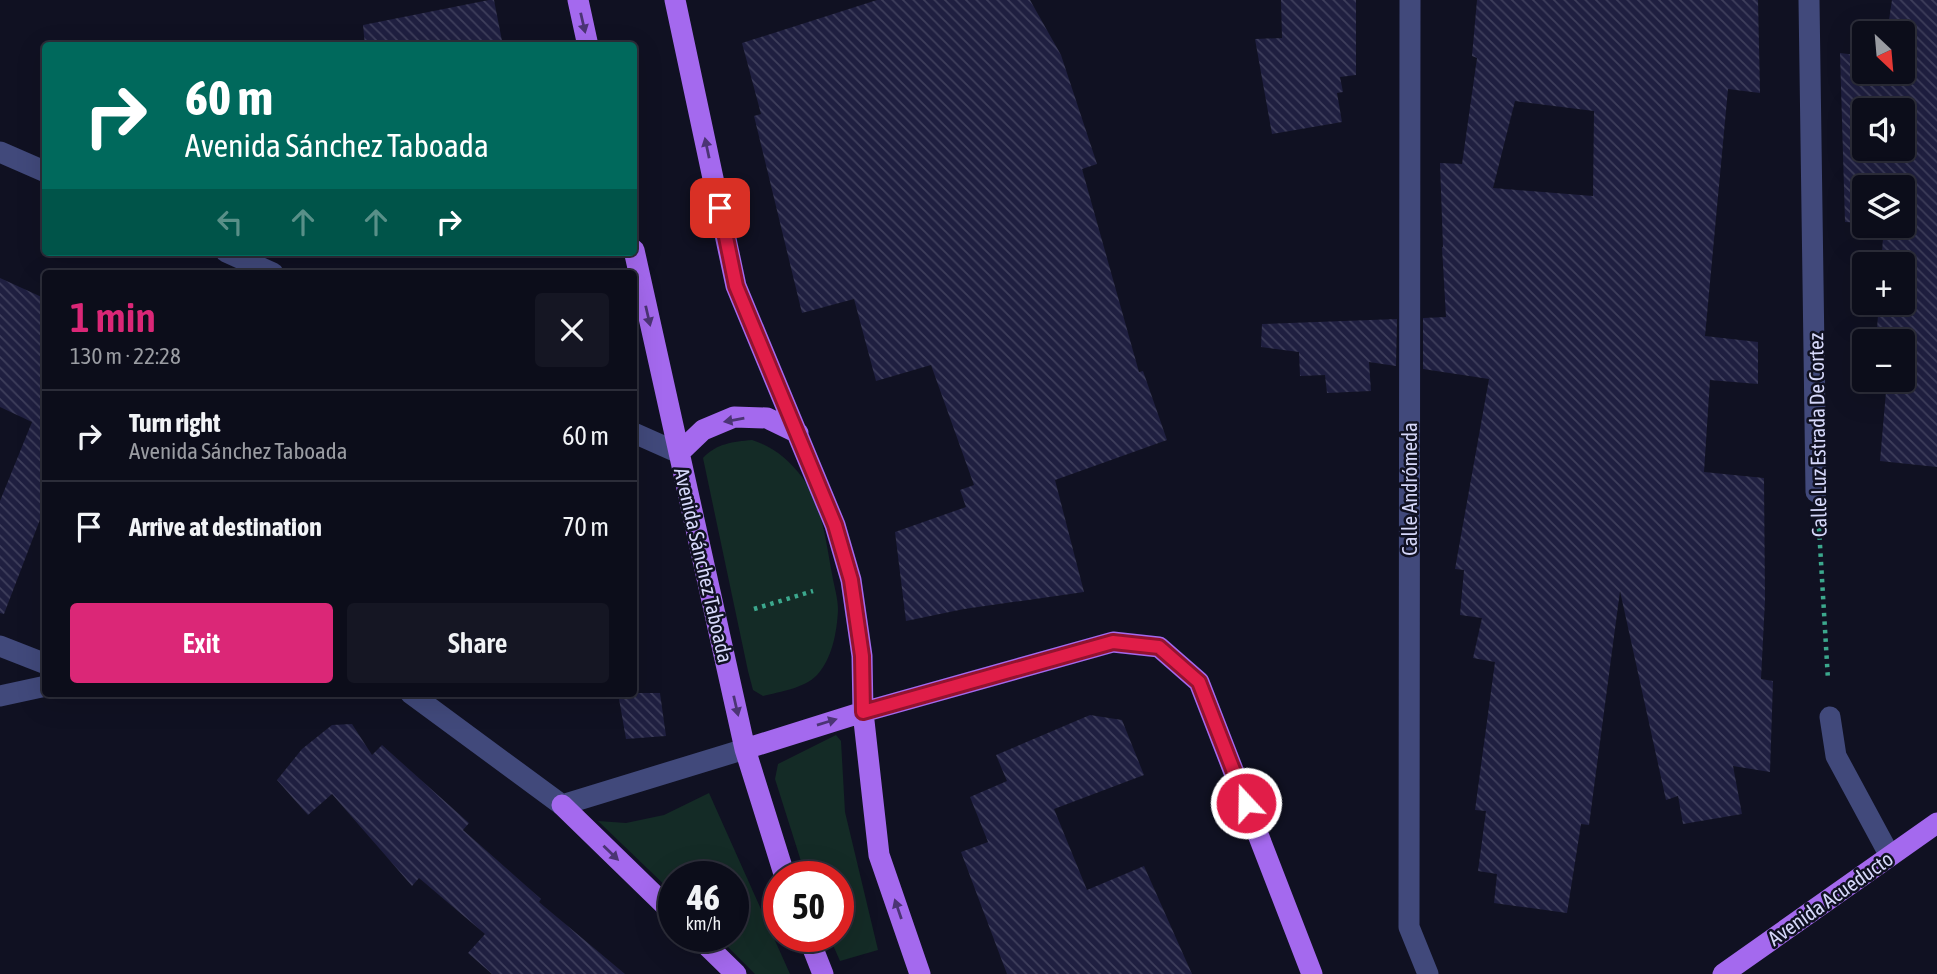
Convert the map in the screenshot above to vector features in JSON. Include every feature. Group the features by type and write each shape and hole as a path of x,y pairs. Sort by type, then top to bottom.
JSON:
{"main road":[{"path":"578,0 587,42"},
{"path":"674,0 736,286 835,525 851,580 862,656 863,712 879,855 920,974"},
{"name":"Avenida Sánchez Taboada","path":"635,256 745,749 780,861"},
{"path":"678,453 703,430 734,417 767,418 797,433"},
{"path":"745,749 863,712 1113,642 1159,647 1199,682 1312,974"},
{"path":"562,805 658,898"},
{"name":"Avenida Acueducto","path":"1723,974 1937,823"},
{"path":"713,952 736,974"},
{"path":"814,952 823,974"}],"street":[{"name":"Calle Andrómeda","path":"1410,0 1409,927 1428,974"},
{"name":"Calle Luz Estrada De Cortez","path":"1810,0 1816,492"},
{"path":"0,152 42,170"},
{"path":"235,256 266,270"},
{"path":"637,434 678,453"},
{"path":"0,646 42,662"},
{"path":"0,696 42,687"},
{"path":"415,697 562,805 745,749"},
{"path":"1830,718 1836,755 1890,856"}],"path":[{"name":"Calle Luz Estrada De Cortez","path":"1816,492 1830,718"},
{"path":"716,620 851,580"}],"green space":[{"path":"752,440 786,459 809,488 822,524 838,606 833,645 817,675 799,686 763,696 753,690 748,671 703,458 720,446"},
{"path":"836,735 841,741 845,812 878,950 840,961 836,952 854,952 854,861 801,861 775,779 778,764"},
{"path":"709,793 739,861 658,861 658,879 598,821 626,823 664,815"},
{"path":"749,882 763,914 763,952 780,952 790,974 755,974 733,952 749,952"}],"building":[{"path":"494,0 502,42 365,42 363,25"},
{"path":"877,0 1030,0 1061,55 1097,164 1082,169 1139,372 1143,371 1167,440 1055,480 1084,592 964,609 906,621 895,532 966,507 960,490 974,485 931,365 876,381 854,299 802,313 754,116 761,114 742,43"},
{"path":"1281,0 1356,0 1356,75 1340,77 1343,92 1337,93 1342,122 1272,134 1255,39 1282,38"},
{"path":"1477,0 1758,0 1760,93 1728,89 1705,336 1758,342 1758,384 1710,380 1704,472 1764,478 1765,600 1761,679 1773,681 1770,772 1733,766 1742,814 1683,824 1678,796 1666,800 1620,591 1589,825 1581,824 1567,913 1494,903 1497,874 1478,871 1486,811 1475,810 1495,662 1473,658 1482,618 1460,615 1464,570 1455,569 1489,379 1423,369 1423,318 1446,317 1440,163 1462,164 1477,58 1472,56","holes":["1515,101 1594,111 1593,196 1493,188"]},
{"path":"1892,0 1937,0 1937,467 1880,461 1886,392 1915,392 1915,329 1877,329 1878,315 1915,315 1915,252 1882,252 1883,238 1915,238 1915,175 1852,175 1852,222 1845,222 1840,53 1852,54 1852,84 1915,84 1915,21 1889,21"},
{"path":"0,278 42,297 42,514 4,614 0,613 0,501 32,422 0,407"},
{"path":"1397,319 1396,366 1369,362 1371,391 1327,393 1325,375 1300,376 1299,352 1261,347 1262,324"},
{"path":"637,693 660,693 666,736 626,739 619,697 637,697"},
{"path":"1090,715 1122,720 1144,775 1054,809 1087,890 1144,866 1192,974 1007,974 961,852 988,842 970,797 1007,781 996,755"},
{"path":"352,724 372,755 382,745 469,823 463,830 541,899 539,902 625,974 492,974 468,953 485,934 419,878 412,886 332,794 308,815 277,780 302,749 332,725"}],"route":[{"path":"720,208 736,286 835,525 851,580 862,656 863,712 1113,642 1159,647 1199,682 1246,803"}]}
